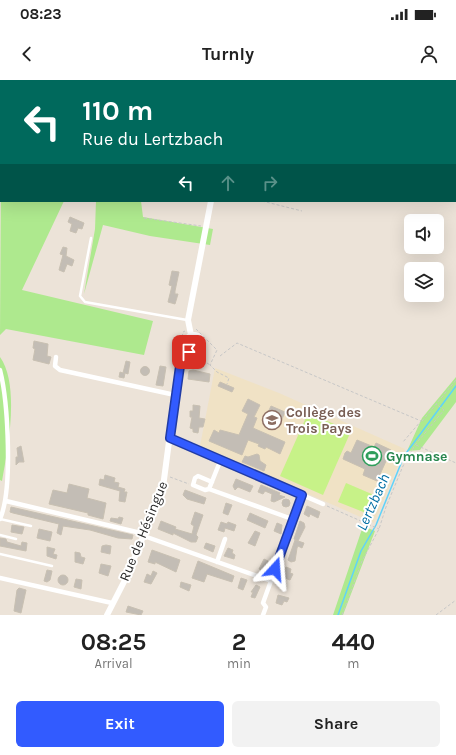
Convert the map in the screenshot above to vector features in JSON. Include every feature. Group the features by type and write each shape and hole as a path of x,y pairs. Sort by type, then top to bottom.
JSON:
{"main road":[{"path":"187,354 199,352 203,343 192,331 188,320 211,202"},
{"name":"Rue de Hésingue","path":"107,615 128,574 160,496 166,475 175,395 180,366 187,354 185,341 192,331"}],"street":[{"path":"56,357 55,366 60,370 175,395"},
{"path":"0,370 7,418 6,501 0,519"},
{"path":"170,438 323,504"},
{"path":"209,489 221,460"},
{"path":"212,482 198,476 193,485 205,490 209,489 292,519"},
{"path":"263,615 266,607 263,603 292,519 302,495"},
{"path":"6,501 144,535 271,581"},
{"path":"217,562 225,539"},
{"path":"0,578 112,603"}],"lane":[{"path":"91,238 80,296 85,302 188,320"},
{"path":"0,519 31,526"},
{"path":"0,535 16,539"},
{"path":"0,554 52,566"}],"path":[{"path":"266,202 302,211"},
{"path":"144,218 206,227"},
{"path":"179,353 183,332 192,331 217,350 210,365"},
{"path":"220,356 237,343 421,422"},
{"path":"187,354 190,360 198,357 202,358 217,372 229,378 227,384"},
{"path":"403,442 437,405 456,380"},
{"path":"342,615 367,548 379,529 394,484 415,445 444,410 437,405"},
{"path":"415,445 456,463"},
{"path":"166,475 193,485"},
{"path":"323,504 379,529"},
{"path":"436,615 456,600"}],"shaded area":[{"name":"Collège des Trois Pays","path":"215,368 279,393 405,449 374,523 200,446"}],"green space":[{"path":"1,202 64,202 22,290 153,321 144,355 6,329 0,335"},
{"path":"96,202 141,202 143,217 213,229 210,245 150,236 103,225 84,294 95,229"},
{"path":"0,357 6,369 10,384 11,400 9,435 2,481 0,480"},
{"path":"456,377 456,402 420,450 407,451 422,418"},
{"path":"308,413 351,431 323,495 280,476"},
{"path":"346,483 374,495 366,513 338,502"},
{"path":"363,526 375,531 343,615 333,615"}],"building":[{"path":"70,217 84,223 82,229 78,228 76,233 70,231 72,224 68,222"},
{"path":"63,247 67,248 66,256 74,260 72,266 67,264 64,272 59,270 63,255 60,254"},
{"path":"172,271 179,272 175,291 175,294 178,294 175,304 168,302 172,286 169,285"},
{"path":"34,341 48,344 47,356 51,357 49,364 33,360 35,349 33,348"},
{"path":"126,361 130,362 128,374 125,373 124,378 119,377 120,372 123,373"},
{"path":"160,366 166,367 163,386 156,385"},
{"path":"143,367 147,367 149,371 147,375 143,375 141,373 141,369"},
{"path":"193,370 210,374 209,382 188,379 189,371"},
{"path":"220,382 234,388 232,392 218,386"},
{"path":"248,399 260,405 254,417 257,418 253,428 285,442 280,454 266,447 265,449 258,446 259,444 248,440 242,455 209,441 214,430 219,433 220,430 239,435 248,414 242,411"},
{"path":"193,405 200,406 199,418 205,419 203,427 199,427 198,433 193,432 193,429 190,428 192,417 190,417 190,411 193,411"},
{"path":"271,406 285,412 280,424 274,421 270,429 268,428 270,421 265,419"},
{"name":"Gymnase","path":"357,440 374,447 376,443 391,450 377,481 363,475 365,469 343,459 347,451 351,453"},
{"path":"21,446 24,462 19,462 16,465 16,457 18,457 17,448"},
{"path":"257,454 259,455 260,461 266,465 264,471 242,462 245,456 248,457"},
{"path":"105,475 115,478 114,482 119,483 118,487 125,489 124,492 127,492 125,502 119,501 120,491 99,485 100,479 104,480"},
{"path":"236,479 253,486 250,492 238,487 235,490 233,486"},
{"path":"69,484 89,489 87,498 106,503 103,519 88,515 88,513 49,504 53,490 67,493"},
{"path":"261,485 280,493 279,495 285,497 274,502 271,501 272,494 265,491 263,494 258,492"},
{"path":"185,490 206,498 204,504 187,499 183,495"},
{"path":"284,499 288,499 290,503 288,507 284,507 282,505 282,501"},
{"path":"226,503 232,505 228,515 223,513"},
{"path":"307,506 320,512 318,518 310,514 309,517 304,514"},
{"path":"11,507 133,535 132,539 118,538 90,530 63,526 61,535 57,533 59,524 10,512"},
{"path":"195,512 203,515 196,535 198,537 196,542 191,542 173,533 173,535 158,529 161,521 176,527 175,529 192,534 194,526 191,524"},
{"path":"250,513 268,521 265,528 247,520"},
{"path":"119,517 123,518 121,524 110,521 111,518 118,519"},
{"path":"300,521 304,523 305,527 298,541 294,539"},
{"path":"221,522 227,524 228,522 236,525 234,531 225,528 224,532 218,530"},
{"path":"277,523 282,525 281,534 274,531"},
{"path":"12,525 24,527 22,534 11,532"},
{"path":"39,529 52,532 50,541 37,538"},
{"path":"255,531 260,533 255,546 248,543"},
{"path":"0,538 6,539 7,542 21,546 22,542 27,543 26,551 0,546"},
{"path":"295,540 304,543 302,548 298,546 295,561 291,562 288,560"},
{"path":"206,543 215,546 213,552 204,548"},
{"path":"102,546 111,546 110,554 101,552"},
{"path":"47,547 55,549 53,554 57,555 56,559 47,556"},
{"path":"228,548 233,550 232,553 235,555 234,559 224,556"},
{"path":"152,550 180,560 176,572 155,562 155,564 148,562"},
{"path":"75,552 80,553 81,557 85,558 83,564 75,562"},
{"path":"264,559 268,561 266,571 259,569"},
{"path":"198,561 234,576 232,582 207,574 204,582 192,578"},
{"path":"101,564 111,566 108,576 99,573"},
{"path":"286,567 291,569 290,573 293,574 290,580 282,577"},
{"path":"47,570 52,571 50,580 47,582 44,581"},
{"path":"153,571 157,573 151,584 144,582 147,574 151,576"},
{"path":"61,575 65,575 67,576 67,584 61,585 58,582 58,578"},
{"path":"241,578 247,580 243,590 238,588"},
{"path":"76,579 82,580 81,589 74,587"},
{"path":"181,582 191,585 189,591 180,587"},
{"path":"256,585 260,587 255,598 251,597 253,592 251,592"},
{"path":"19,588 26,590 21,613 14,611 17,590"},
{"path":"278,595 289,598 287,602 284,601 282,605 276,603"},
{"path":"128,606 143,611 141,615 126,612"}],"waterway":[{"name":"Lertzbach","path":"338,615 361,551 376,525 404,456 456,386"}],"place":[{"name":"Collège des Trois Pays","path":"272,420"},
{"name":"Gymnase","path":"372,456"}],"route":[{"path":"189,352 180,366 170,438 302,495 275,569"}]}
